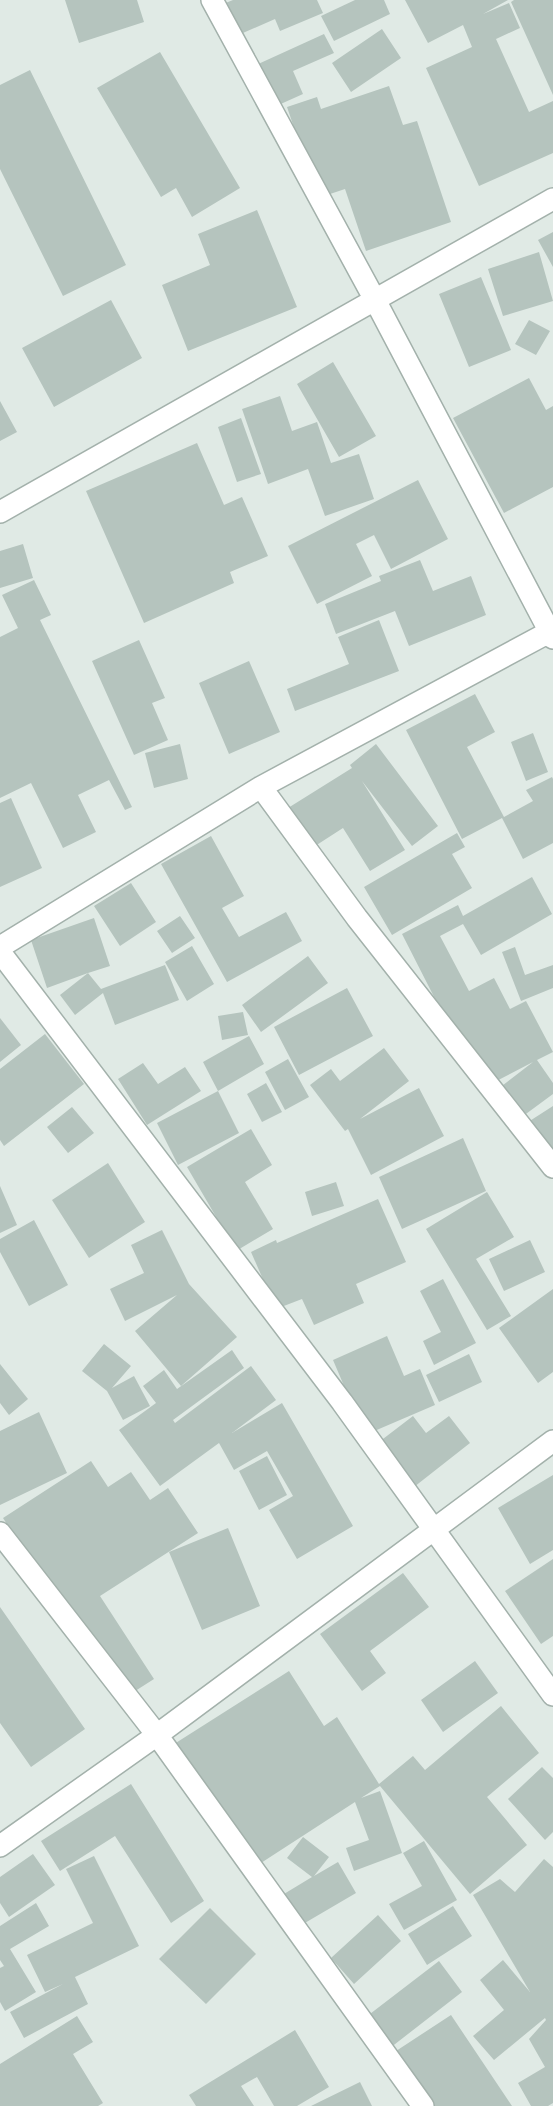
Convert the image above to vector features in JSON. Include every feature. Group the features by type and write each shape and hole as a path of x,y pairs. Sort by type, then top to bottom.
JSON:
{"street":[{"path":"0,947 261,787 552,633 212,0"},
{"path":"0,512 553,199"},
{"path":"261,787 357,918 553,1167"},
{"path":"0,952 436,1529 553,1695"},
{"path":"0,1846 157,1735 553,1441"},
{"path":"0,1533 157,1735 423,2106"}],"building":[{"path":"65,0 137,0 144,22 79,43"},
{"path":"233,0 317,0 323,13 280,31 275,19 236,36 223,4"},
{"path":"355,0 384,0 390,14 334,41 321,16"},
{"path":"405,0 508,0 483,14 509,3 520,28 496,39 529,112 553,101 553,153 479,186 426,68 472,47 463,25 428,43"},
{"path":"553,0 553,95 511,2"},
{"path":"382,29 401,58 351,92 332,63"},
{"path":"324,34 334,53 293,71 303,94 274,107 256,65"},
{"path":"160,52 240,188 192,217 176,188 161,197 97,88"},
{"path":"30,70 126,265 63,296 0,169 0,85"},
{"path":"389,86 403,125 417,121 451,222 366,251 345,189 318,198 287,107 317,97 321,109"},
{"path":"257,210 297,307 188,351 162,285 210,265 198,234"},
{"path":"553,232 553,267 538,240"},
{"path":"539,252 553,301 503,316 488,269"},
{"path":"481,277 511,350 469,367 439,294"},
{"path":"111,300 142,358 54,407 22,348"},
{"path":"529,320 550,331 536,355 515,344"},
{"path":"333,362 376,436 339,457 297,384"},
{"path":"529,378 546,410 553,406 553,487 504,513 453,418"},
{"path":"280,396 292,431 317,422 331,463 359,454 374,499 325,516 308,469 268,484 242,409"},
{"path":"0,401 17,432 0,441"},
{"path":"241,418 261,474 237,482 218,427"},
{"path":"197,443 224,505 242,497 268,556 230,572 234,583 144,623 86,491"},
{"path":"418,480 448,539 391,569 374,535 356,544 372,576 317,604 288,546"},
{"path":"23,544 33,578 0,588 0,551"},
{"path":"420,560 433,591 471,576 486,615 409,646 395,611 336,634 325,604 381,581 379,576"},
{"path":"34,580 51,615 40,620 132,807 125,810 109,780 78,795 96,832 63,848 31,783 0,798 0,637 18,628 2,595"},
{"path":"379,620 399,671 295,711 287,689 349,664 338,637"},
{"path":"139,640 165,698 152,703 168,740 134,755 92,661"},
{"path":"249,661 280,732 229,754 199,683"},
{"path":"475,694 495,732 467,747 504,817 533,801 526,790 552,777 553,779 553,843 523,859 502,818 462,839 406,730"},
{"path":"533,733 548,772 526,781 511,742"},
{"path":"180,744 188,779 154,788 145,753"},
{"path":"376,744 438,826 412,846 362,781 405,850 370,871 343,828 312,848 288,808 352,768 350,765"},
{"path":"11,798 42,868 0,887 0,803"},
{"path":"457,833 465,847 452,854 472,888 392,935 364,887"},
{"path":"211,836 244,896 222,908 239,937 286,912 302,941 227,982 161,864"},
{"path":"532,877 552,914 481,955 463,924 440,936 469,991 494,978 510,1009 526,1001 553,1052 537,1060 553,1083 553,1094 515,1122 494,1092 533,1062 481,1089 402,934 458,905 463,916"},
{"path":"131,883 156,922 120,946 94,906"},
{"path":"180,916 195,938 172,953 157,931"},
{"path":"94,918 110,966 47,988 31,940"},
{"path":"192,946 214,984 187,1001 165,962"},
{"path":"515,947 525,975 553,965 553,988 521,1001 502,952"},
{"path":"308,956 328,983 261,1032 242,1005"},
{"path":"165,965 179,1000 115,1025 103,993 75,1015 60,995 88,973 101,989"},
{"path":"347,988 373,1036 299,1075 274,1027"},
{"path":"243,1012 248,1035 222,1040 218,1016"},
{"path":"0,1018 21,1045 0,1062"},
{"path":"45,1034 84,1084 4,1146 0,1140 0,1069"},
{"path":"249,1036 264,1064 218,1091 203,1062"},
{"path":"384,1048 409,1081 360,1119 419,1088 444,1136 371,1175 348,1129 345,1131 310,1085 331,1069 340,1081"},
{"path":"288,1059 309,1097 285,1110 265,1072"},
{"path":"143,1063 158,1084 185,1067 201,1091 147,1125 118,1079"},
{"path":"266,1083 282,1112 262,1122 247,1094"},
{"path":"218,1091 239,1133 178,1165 157,1123"},
{"path":"553,1106 553,1157 525,1124"},
{"path":"72,1107 94,1133 68,1153 47,1127"},
{"path":"251,1129 272,1165 245,1182 273,1229 236,1251 187,1167"},
{"path":"463,1138 486,1191 402,1229 379,1177"},
{"path":"108,1163 145,1222 89,1258 52,1200"},
{"path":"336,1182 344,1206 312,1216 305,1192"},
{"path":"0,1186 17,1225 0,1233"},
{"path":"487,1192 514,1237 476,1259 511,1316 487,1330 426,1229"},
{"path":"378,1199 406,1262 356,1284 364,1303 314,1325 302,1299 276,1309 251,1252"},
{"path":"34,1220 68,1285 29,1306 0,1252 0,1239"},
{"path":"162,1230 189,1284 237,1337 181,1386 135,1331 177,1295 125,1321 110,1289 144,1273 131,1245"},
{"path":"530,1240 545,1272 504,1291 489,1259"},
{"path":"443,1279 476,1343 434,1365 423,1341 441,1332 420,1291"},
{"path":"553,1289 553,1372 538,1383 499,1328"},
{"path":"387,1336 404,1376 420,1369 435,1405 365,1435 333,1360"},
{"path":"104,1344 131,1366 112,1388 134,1376 150,1406 123,1420 107,1391 82,1371"},
{"path":"232,1350 244,1368 173,1420 175,1423 251,1366 276,1400 232,1433 282,1403 353,1526 297,1559 269,1510 293,1496 267,1451 234,1470 219,1443 160,1486 119,1430 156,1403 143,1386 164,1370 177,1389"},
{"path":"469,1354 482,1382 439,1402 426,1375"},
{"path":"0,1364 28,1399 9,1415 0,1403"},
{"path":"39,1412 67,1473 0,1505 0,1431"},
{"path":"413,1416 426,1433 449,1416 470,1443 414,1487 379,1442"},
{"path":"267,1456 287,1495 259,1510 239,1471"},
{"path":"91,1461 108,1487 131,1472 150,1500 168,1488 198,1533 100,1596 154,1679 121,1700 3,1518"},
{"path":"553,1475 553,1550 530,1564 498,1508"},
{"path":"228,1528 260,1606 202,1630 169,1552"},
{"path":"553,1559 553,1636 541,1644 505,1591"},
{"path":"403,1573 429,1607 370,1651 386,1673 362,1691 320,1634"},
{"path":"0,1607 85,1729 31,1767 0,1723"},
{"path":"475,1661 498,1693 443,1732 421,1700"},
{"path":"289,1671 324,1726 337,1717 379,1784 413,1756 425,1770 501,1706 539,1753 487,1797 527,1845 470,1894 380,1786 361,1798 380,1791 402,1853 354,1871 346,1848 369,1840 355,1802 250,1870 171,1746"},
{"path":"542,1767 553,1778 553,1832 545,1840 508,1799"},
{"path":"131,1784 204,1901 171,1923 115,1836 60,1871 41,1841"},
{"path":"303,1837 329,1857 314,1876 338,1862 356,1893 298,1927 279,1897 312,1877 287,1858"},
{"path":"424,1841 457,1900 404,1930 389,1904 422,1886 403,1853"},
{"path":"33,1854 55,1885 9,1917 0,1903 0,1877"},
{"path":"94,1856 139,1946 75,1977 88,2004 24,2038 10,2012 63,1984 45,1992 27,1955 93,1923 66,1869"},
{"path":"544,1859 553,1867 553,2103 548,2106 531,2106 518,2083 545,2067 529,2039 545,2018 494,2060 473,2036 504,2010 480,1980 503,1960 530,1992 473,1895 500,1879 515,1892"},
{"path":"36,1903 49,1926 10,1949 36,1992 5,2011 0,2002 0,1968 4,1966 0,1960 0,1926"},
{"path":"453,1906 472,1936 427,1965 408,1934"},
{"path":"210,1908 256,1954 206,2004 159,1959"},
{"path":"378,1915 401,1941 354,1984 331,1958"},
{"path":"439,1961 462,1992 390,2048 366,2017"},
{"path":"451,2015 512,2106 428,2106 393,2053"},
{"path":"77,2016 93,2042 73,2054 103,2103 98,2106 0,2106 0,2064"},
{"path":"295,2030 329,2087 297,2106 274,2106 257,2077 241,2086 254,2106 196,2106 189,2095"},
{"path":"360,2082 372,2106 311,2106"}]}
